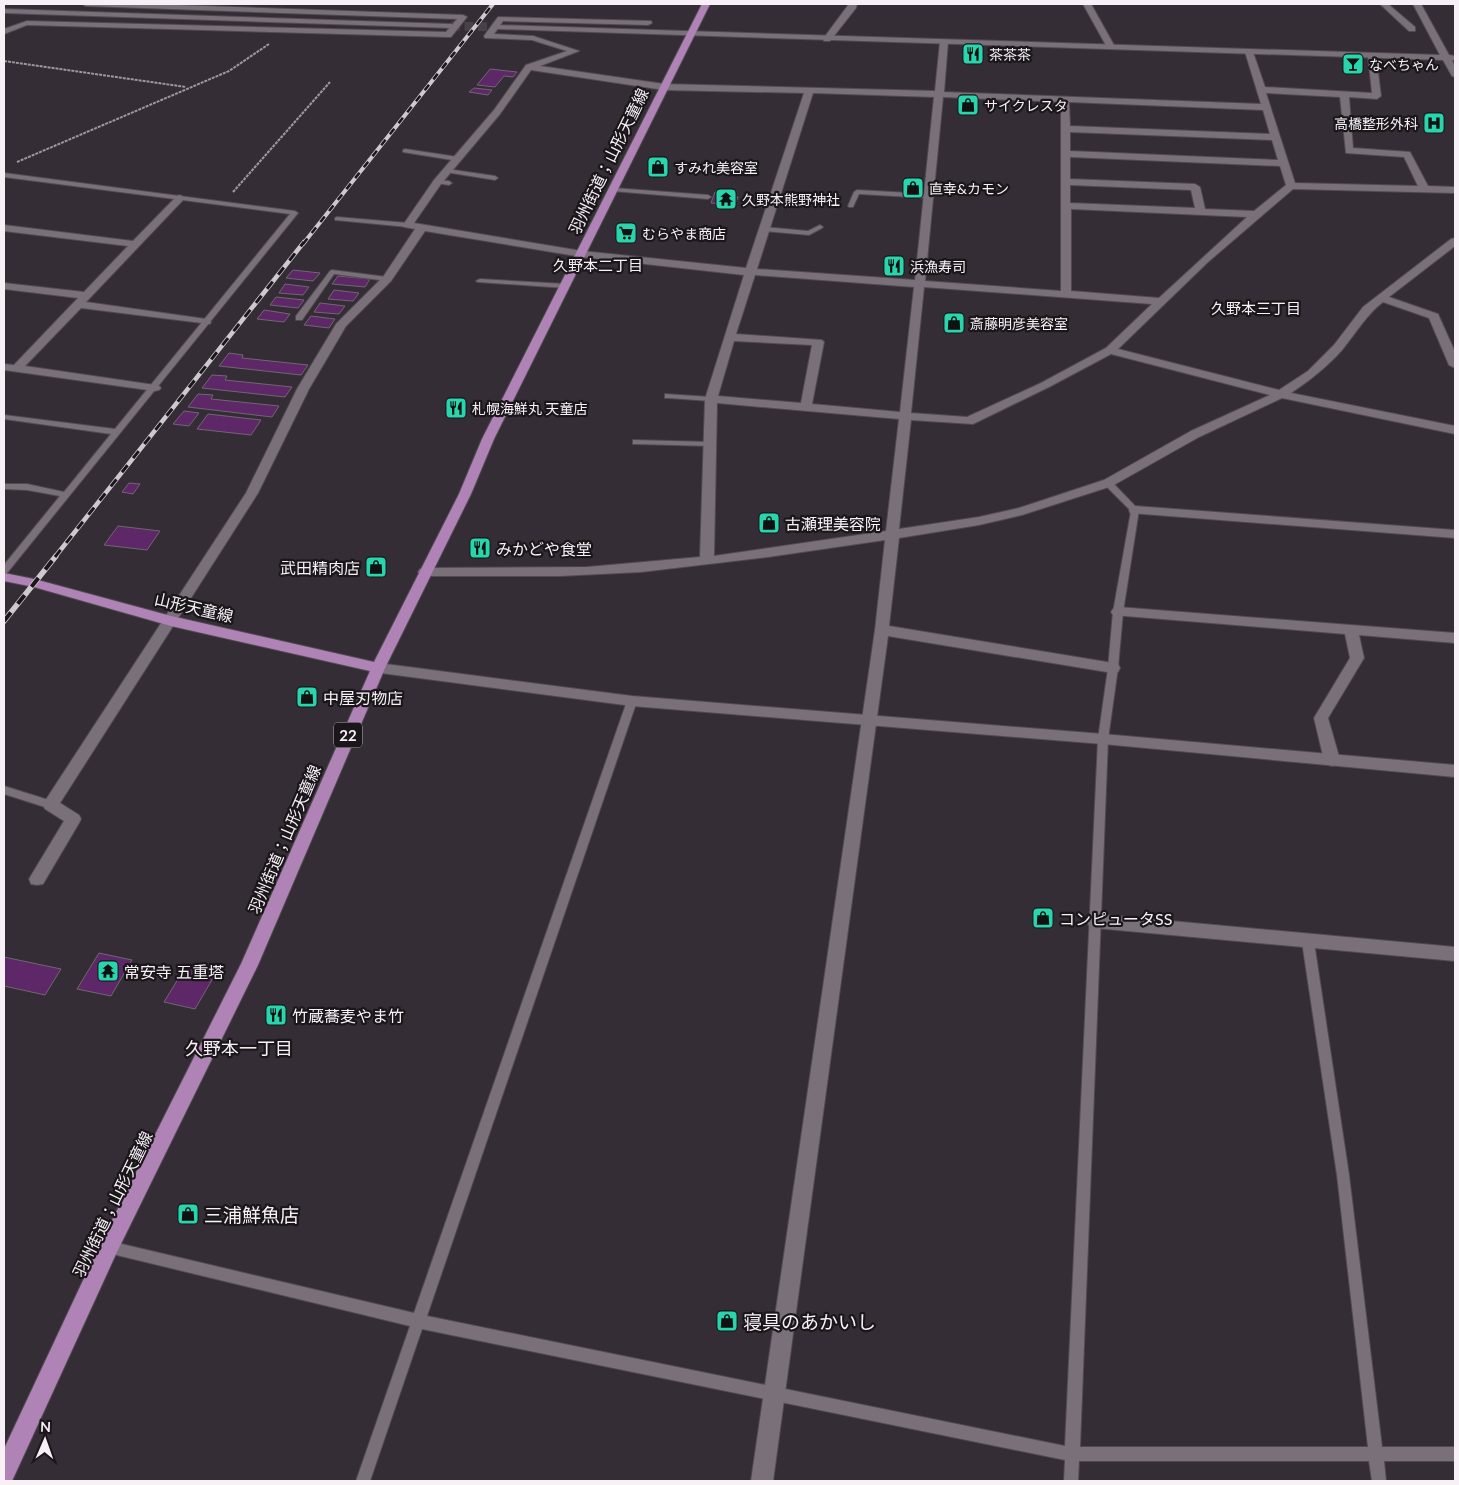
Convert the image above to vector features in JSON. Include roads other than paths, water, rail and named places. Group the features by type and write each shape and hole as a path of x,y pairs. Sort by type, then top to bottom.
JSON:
{"main road":[{"name":"羽州街道；山形天童線","path":"4,1473 109,1247 249,964 378,668 706,4"},
{"name":"山形天童線","path":"4,577 34,583 171,621 378,668"}],"street":[{"path":"4,32 18,24 27,23 448,35 463,17 86,4"},
{"path":"254,4 310,10 306,12"},
{"path":"827,38 852,8 853,4"},
{"path":"1087,4 1111,48"},
{"path":"1384,4 1412,29"},
{"path":"1417,4 1451,58 1455,74"},
{"path":"111,25 126,6"},
{"path":"4,11 451,26"},
{"path":"648,23 501,19 488,36 533,38 574,51 529,67 497,112 438,182 408,225 582,254 750,272 1162,301"},
{"path":"498,28 1451,58"},
{"path":"762,1481 882,630 944,42"},
{"path":"1249,52 1262,90 1265,107 1282,163 1291,186"},
{"path":"1262,90 1377,96 1372,56"},
{"path":"529,67 664,87 940,94 1265,107"},
{"path":"707,561 711,399 729,337 809,91"},
{"path":"1344,94 1349,151 1407,154 1425,190"},
{"path":"1064,100 1066,293"},
{"path":"1065,129 1275,137"},
{"path":"1065,154 1282,163"},
{"path":"1065,182 1195,187 1201,211"},
{"path":"711,399 969,421 1045,385 1110,350 1204,260 1291,186 1455,190"},
{"path":"16,369 180,198"},
{"path":"1066,206 1256,214"},
{"path":"36,878 73,819 50,805 171,621 252,493 303,389 342,324 387,279 422,227"},
{"path":"4,228 135,244"},
{"path":"425,572 566,571 639,568 707,561 979,521 1069,498 1108,482 1196,434 1281,394 1312,373 1338,346 1366,309 1455,240"},
{"path":"4,286 87,296"},
{"path":"1381,298 1434,316 1455,365"},
{"path":"79,304 206,322"},
{"path":"729,337 818,342 806,406"},
{"path":"1110,350 1281,394 1455,430"},
{"path":"4,367 155,388"},
{"path":"1135,510 1455,534"},
{"path":"1118,612 1455,638"},
{"path":"882,630 1113,668"},
{"path":"1332,760 1321,718 1357,658 1351,630"},
{"path":"378,668 632,701 1103,739 1455,771"},
{"path":"1095,921 1455,954"}],"lane":[{"path":"405,151 458,159"},
{"path":"448,170 495,178"},
{"path":"4,175 296,213 4,571"},
{"path":"438,182 449,183"},
{"path":"614,190 708,197"},
{"path":"851,206 857,192 929,196"},
{"path":"337,219 408,225"},
{"path":"764,229 808,233 820,227"},
{"path":"299,318 332,272 387,279"},
{"path":"480,281 566,286"},
{"path":"668,396 711,399"},
{"path":"4,417 118,432"},
{"path":"636,442 710,444"},
{"path":"1071,1481 1103,739 1113,668 1118,612 1135,510 1108,482"},
{"path":"4,486 27,487 67,495"},
{"path":"363,1481 632,701"},
{"path":"4,790 50,805"},
{"path":"1308,942 1343,1175 1379,1481"},
{"path":"109,1247 418,1321 1071,1454 1455,1454"}],"tunnel":[{"path":"451,26 498,27"}],"railway":[{"path":"303,244 493,4"},
{"path":"55,557 304,242"},
{"path":"4,621 56,556"}],"place":[{"name":"茶茶茶","path":"973,54"},
{"name":"なべちゃん","path":"1353,64"},
{"name":"サイクレスタ","path":"968,105"},
{"name":"高橋整形外科","path":"1434,123"},
{"name":"すみれ美容室","path":"658,167"},
{"name":"直幸&カモン","path":"913,188"},
{"name":"久野本熊野神社","path":"726,199"},
{"name":"むらやま商店","path":"626,233"},
{"name":"浜漁寿司","path":"894,266"},
{"name":"斎藤明彦美容室","path":"954,323"},
{"name":"札幌海鮮丸 天童店","path":"456,408"},
{"name":"古瀬理美容院","path":"769,523"},
{"name":"みかどや食堂","path":"480,548"},
{"name":"武田精肉店","path":"376,567"},
{"name":"中屋刃物店","path":"307,697"},
{"name":"コンピュータSS","path":"1043,918"},
{"name":"常安寺 五重塔","path":"108,971"},
{"name":"竹蔵蕎麦やま竹","path":"276,1015"},
{"name":"三浦鮮魚店","path":"188,1214"},
{"name":"寝具のあかいし","path":"727,1321"}],"district":[{"name":"久野本二丁目","path":"598,265"},
{"name":"久野本三丁目","path":"1256,308"},
{"name":"久野本一丁目","path":"239,1048"}]}
